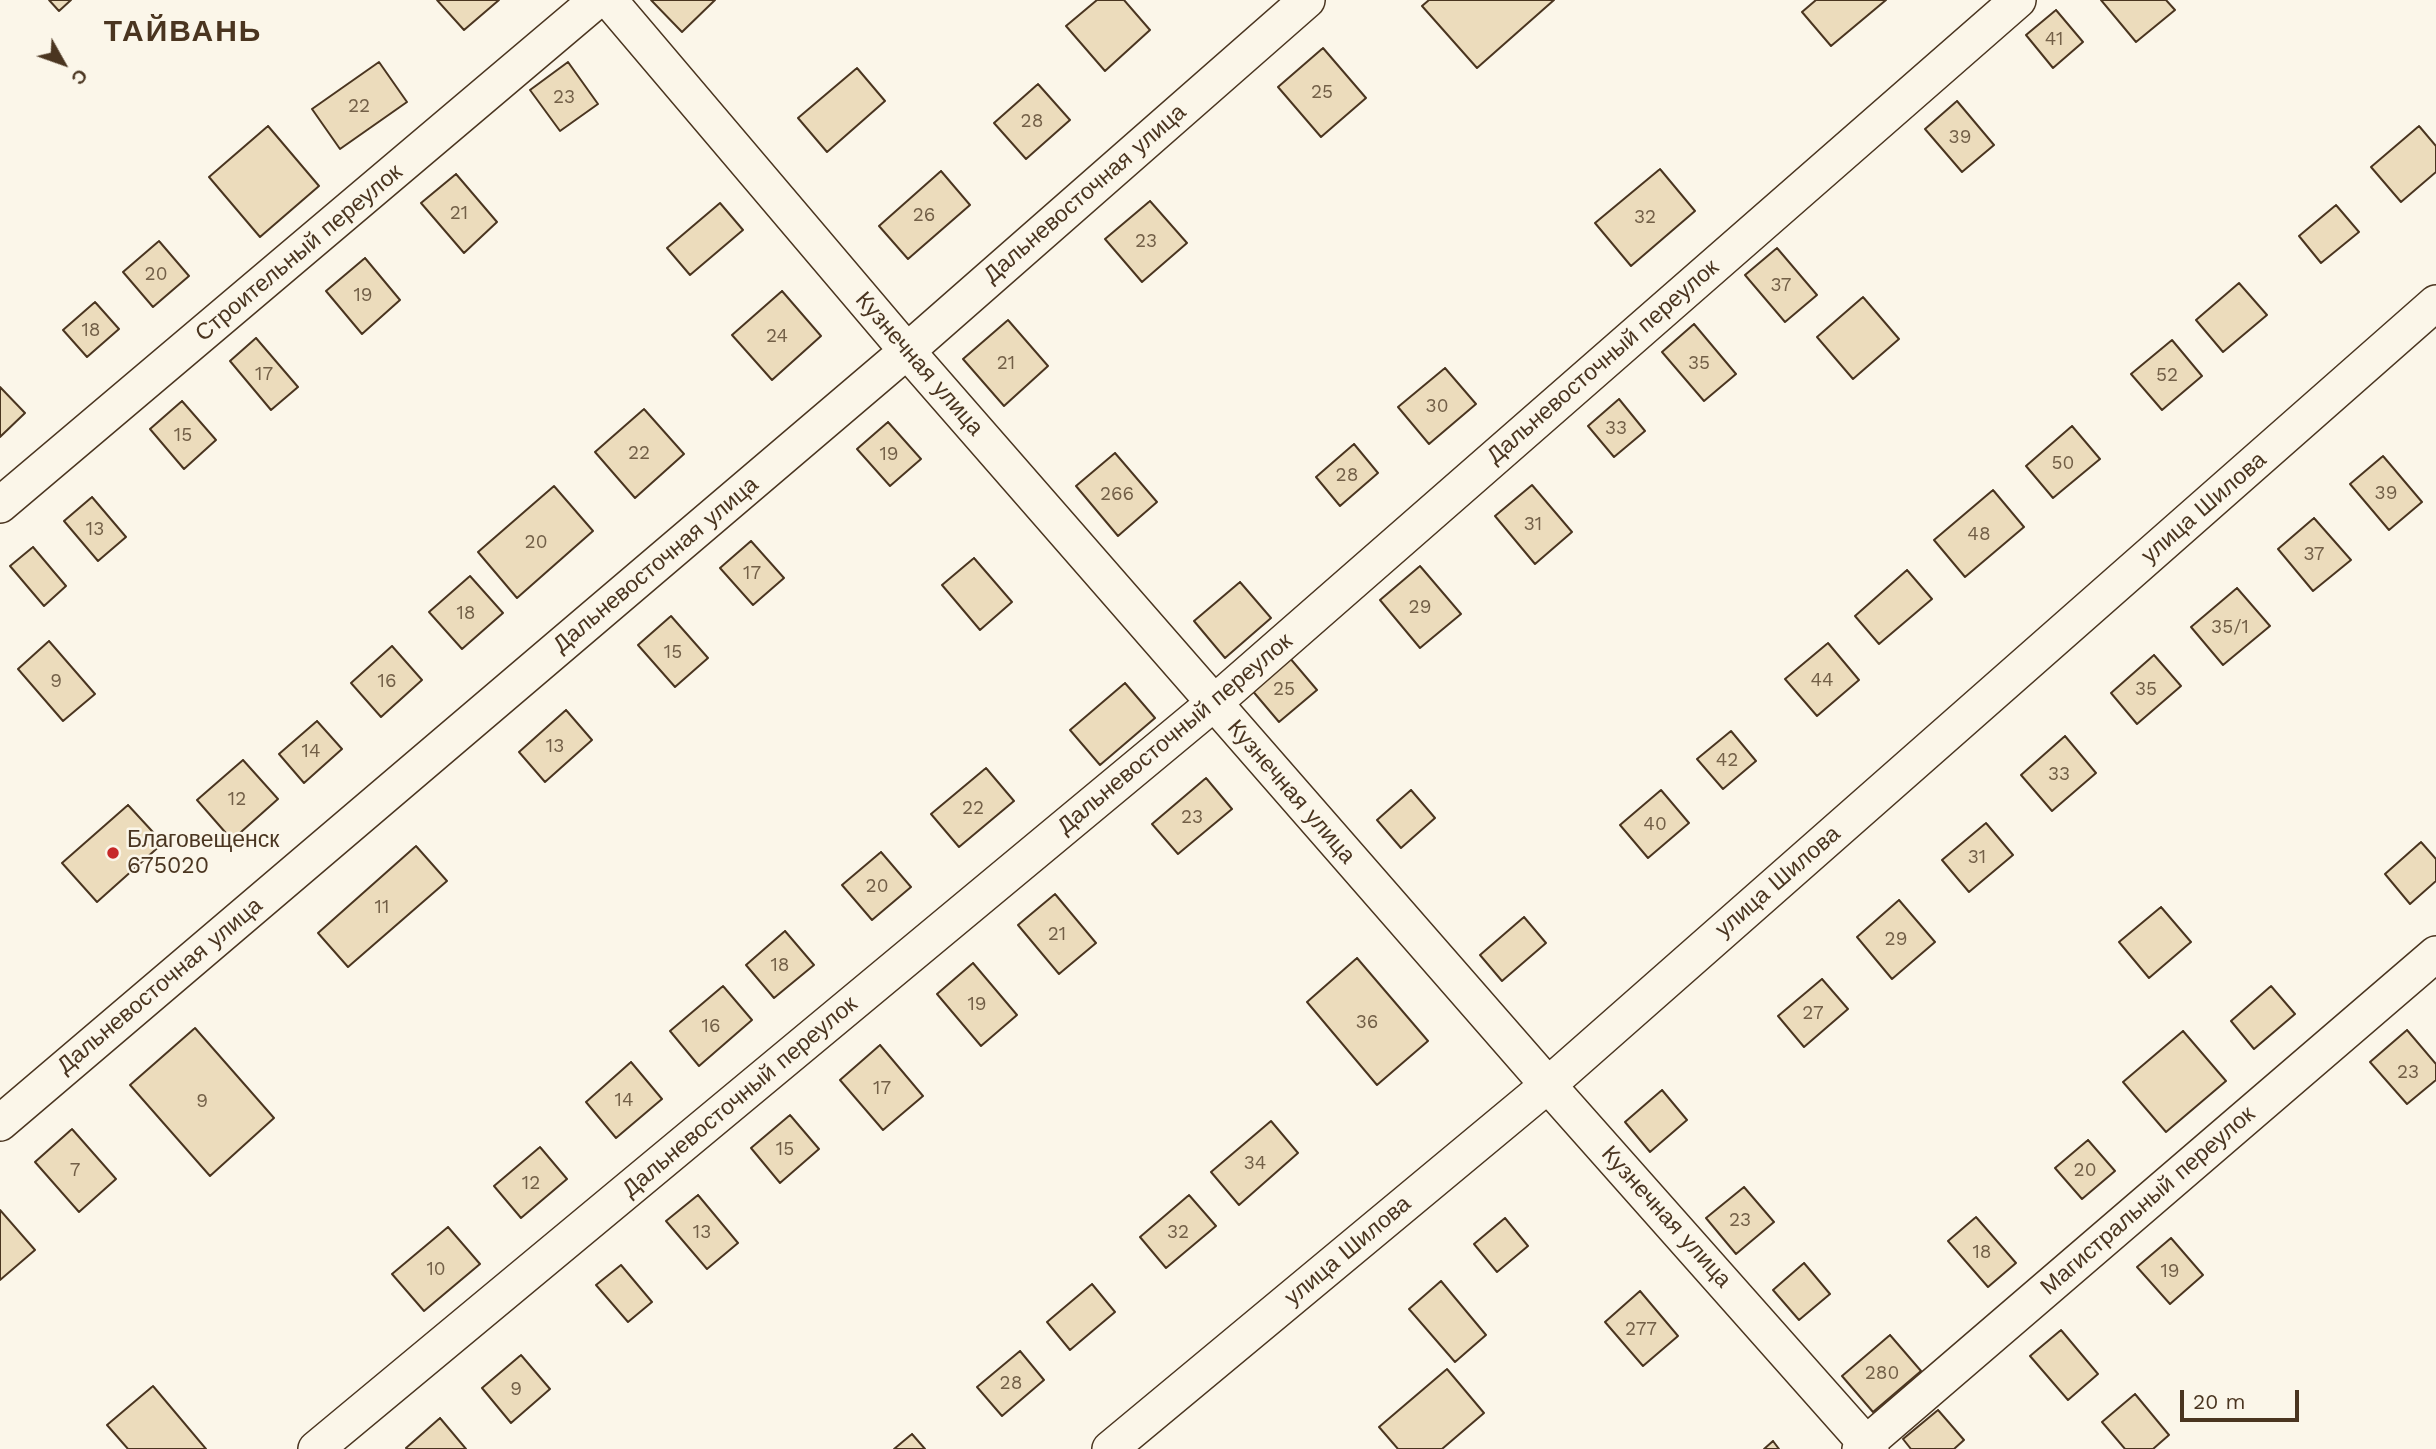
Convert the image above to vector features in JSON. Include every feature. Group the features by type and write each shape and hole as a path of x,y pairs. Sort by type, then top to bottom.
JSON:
{"street":[{"name":"Строительный переулок","path":"0,505 597,0"},
{"name":"Кузнечная улица","path":"609,0 907,351 1866,1447"},
{"name":"Дальневосточная улица","path":"0,1123 907,351 1307,0"},
{"name":"Дальневосточный переулок","path":"316,1449 1214,703 2018,0"},
{"name":"улица Шилова","path":"1110,1449 1548,1085 2436,303"},
{"name":"Магистральный переулок","path":"1866,1447 2436,954"}],"building":[{"path":"49,0 71,0 59,11"},
{"path":"437,0 499,0 464,30"},
{"path":"651,0 715,0 682,32"},
{"path":"1097,0 1124,0 1150,30 1105,71 1066,26"},
{"path":"1429,0 1554,0 1477,68 1422,6"},
{"path":"1816,0 1886,0 1831,46 1802,12"},
{"path":"2101,0 2166,0 2175,10 2136,42"},
{"path":"2056,10 2083,42 2053,68 2026,35"},
{"path":"1323,48 1366,98 1321,137 1278,87"},
{"path":"379,62 407,102 340,149 312,109"},
{"path":"568,62 598,104 560,131 530,90"},
{"path":"857,68 885,101 827,152 798,118"},
{"path":"1038,84 1070,120 1026,159 994,123"},
{"path":"1957,101 1994,145 1962,172 1925,129"},
{"path":"268,126 319,186 260,237 209,177"},
{"path":"2419,126 2436,146 2436,172 2401,202 2371,167"},
{"path":"1660,169 1695,211 1631,266 1595,223"},
{"path":"941,171 970,205 908,259 879,226"},
{"path":"456,174 497,222 464,253 421,203"},
{"path":"1150,201 1187,243 1142,282 1105,239"},
{"path":"720,203 743,230 690,275 667,248"},
{"path":"2336,205 2359,232 2321,263 2299,236"},
{"path":"159,241 189,276 153,307 123,272"},
{"path":"1777,248 1817,295 1785,322 1745,275"},
{"path":"365,258 400,300 362,334 326,291"},
{"path":"2239,283 2267,315 2223,352 2196,320"},
{"path":"782,291 821,336 772,380 732,335"},
{"path":"1863,297 1899,339 1853,379 1817,337"},
{"path":"95,302 119,329 87,357 63,330"},
{"path":"1008,320 1048,366 1004,406 963,359"},
{"path":"1694,324 1736,374 1704,401 1662,352"},
{"path":"256,338 298,387 271,410 230,361"},
{"path":"2172,340 2202,376 2162,410 2131,374"},
{"path":"1445,368 1476,404 1429,444 1398,407"},
{"path":"0,387 25,413 0,437"},
{"path":"1619,399 1645,431 1614,457 1588,426"},
{"path":"182,401 216,440 184,469 150,429"},
{"path":"644,409 684,454 635,498 595,452"},
{"path":"888,422 921,459 890,486 857,449"},
{"path":"2072,426 2100,459 2053,498 2026,466"},
{"path":"1354,444 1378,473 1340,506 1316,477"},
{"path":"1115,453 1157,502 1118,536 1076,486"},
{"path":"2383,456 2422,502 2389,530 2350,484"},
{"path":"1532,485 1572,532 1535,564 1495,516"},
{"path":"554,486 593,531 517,598 478,552"},
{"path":"1993,490 2024,527 1965,577 1934,540"},
{"path":"92,497 126,537 98,561 64,521"},
{"path":"2314,518 2351,560 2313,591 2278,549"},
{"path":"751,541 784,578 753,605 720,568"},
{"path":"33,547 66,586 44,606 10,566"},
{"path":"974,558 1012,602 980,630 942,585"},
{"path":"1420,566 1461,614 1420,648 1380,600"},
{"path":"1907,570 1932,599 1879,644 1855,616"},
{"path":"470,576 503,613 462,649 429,612"},
{"path":"1240,582 1271,618 1225,658 1194,621"},
{"path":"2237,588 2270,626 2223,665 2191,627"},
{"path":"671,616 708,658 675,687 638,645"},
{"path":"49,641 95,694 63,721 18,669"},
{"path":"1828,643 1859,680 1817,716 1785,679"},
{"path":"392,646 422,680 381,717 351,683"},
{"path":"2154,655 2181,686 2137,724 2111,693"},
{"path":"1289,657 1317,690 1279,722 1251,689"},
{"path":"1125,683 1155,718 1100,765 1070,730"},
{"path":"566,710 592,740 545,782 519,752"},
{"path":"317,721 342,749 304,783 279,754"},
{"path":"1731,731 1756,761 1723,789 1697,759"},
{"path":"2065,736 2096,773 2052,811 2021,775"},
{"path":"243,760 278,799 232,840 197,800"},
{"path":"986,768 1014,801 959,847 931,814"},
{"path":"1206,778 1232,809 1178,854 1152,824"},
{"path":"1411,790 1435,818 1401,848 1377,820"},
{"path":"1661,790 1689,823 1648,858 1620,825"},
{"name":"Благовещенск 675020","path":"128,805 163,843 97,902 62,863"},
{"path":"1986,823 2013,855 1969,892 1942,860"},
{"path":"2421,842 2436,859 2436,881 2410,904 2385,874"},
{"path":"416,846 447,881 348,967 318,933"},
{"path":"881,852 911,887 872,920 842,885"},
{"path":"1055,894 1096,943 1059,974 1018,925"},
{"path":"1899,900 1935,942 1892,979 1857,937"},
{"path":"2161,907 2191,942 2149,978 2119,942"},
{"path":"1524,917 1546,943 1502,981 1480,955"},
{"path":"785,931 814,965 774,998 746,965"},
{"path":"1357,958 1428,1041 1377,1085 1307,1002"},
{"path":"973,963 1017,1015 981,1046 937,994"},
{"path":"1822,979 1848,1009 1804,1047 1778,1016"},
{"path":"723,986 752,1020 699,1066 670,1031"},
{"path":"2271,986 2295,1014 2254,1049 2231,1021"},
{"path":"195,1028 274,1118 210,1176 130,1085"},
{"path":"2407,1030 2436,1064 2436,1080 2407,1104 2370,1062"},
{"path":"2183,1031 2226,1081 2166,1132 2123,1082"},
{"path":"880,1045 923,1096 883,1130 840,1080"},
{"path":"631,1062 662,1099 616,1138 586,1102"},
{"path":"1662,1090 1687,1120 1650,1152 1625,1122"},
{"path":"790,1115 819,1149 780,1183 751,1148"},
{"path":"1271,1121 1298,1153 1239,1205 1211,1172"},
{"path":"72,1129 116,1179 79,1212 35,1162"},
{"path":"2088,1140 2115,1171 2082,1199 2055,1168"},
{"path":"540,1147 567,1179 521,1218 494,1186"},
{"path":"1744,1187 1774,1222 1736,1254 1706,1218"},
{"path":"698,1195 738,1243 707,1269 666,1221"},
{"path":"1189,1195 1216,1226 1166,1268 1140,1237"},
{"path":"0,1210 35,1250 0,1280"},
{"path":"1976,1217 2016,1263 1988,1287 1948,1241"},
{"path":"1505,1218 1528,1246 1497,1272 1474,1244"},
{"path":"448,1227 480,1264 424,1311 392,1274"},
{"path":"2171,1238 2203,1275 2170,1304 2137,1267"},
{"path":"1804,1263 1830,1294 1799,1320 1773,1290"},
{"path":"621,1265 652,1302 628,1322 596,1285"},
{"path":"1441,1281 1486,1335 1455,1362 1409,1309"},
{"path":"1092,1284 1115,1312 1070,1350 1047,1322"},
{"path":"1640,1291 1678,1336 1643,1366 1605,1322"},
{"path":"2061,1330 2098,1374 2068,1400 2030,1356"},
{"path":"1890,1335 1921,1371 1873,1412 1842,1376"},
{"path":"1020,1351 1044,1380 1002,1416 977,1387"},
{"path":"521,1355 550,1389 511,1423 482,1388"},
{"path":"1447,1369 1484,1413 1442,1449 1398,1449 1379,1427"},
{"path":"153,1386 206,1449 128,1449 107,1425"},
{"path":"2135,1394 2169,1435 2153,1449 2125,1449 2102,1422"},
{"path":"1938,1410 1964,1440 1954,1449 1911,1449 1903,1439"},
{"path":"440,1418 466,1449 406,1448"},
{"path":"912,1434 925,1449 894,1449"},
{"path":"1773,1441 1779,1449 1764,1449"}],"place":[{"name":"Благовещенск 675020","path":"113,853"}],"district":[{"name":"ТАЙВАНЬ","path":"183,32"}]}
